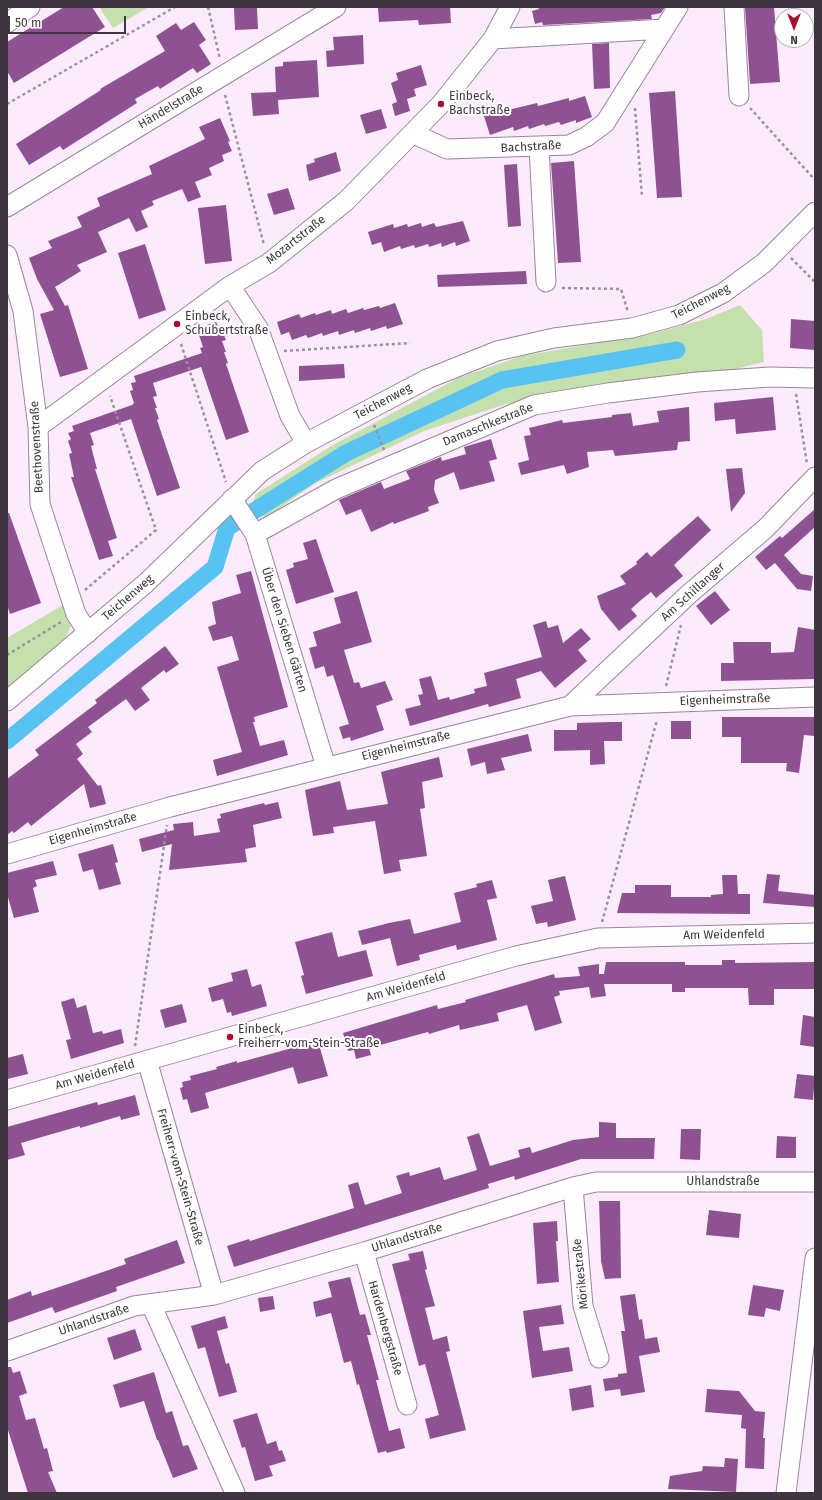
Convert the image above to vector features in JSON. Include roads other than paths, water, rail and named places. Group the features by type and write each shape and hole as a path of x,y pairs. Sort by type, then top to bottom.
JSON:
{"street":[{"path":"7,23 30,7"},
{"name":"Händelstraße","path":"7,207 336,7"},
{"name":"Mozartstraße","path":"38,427 230,286 269,263 346,201 414,134 442,104 493,39 510,7"},
{"name":"Bachstraße","path":"414,134 447,149 569,145 586,137 605,123 678,7"},
{"path":"734,7 739,96"},
{"path":"493,39 664,29"},
{"path":"540,147 546,282"},
{"name":"Teichenweg","path":"7,701 146,583 262,471 306,443 427,379 497,351 554,338 632,328 679,315 723,293 764,263 781,248 815,212"},
{"name":"Beethovenstraße","path":"7,255 23,311 38,427 40,504 74,607 88,633"},
{"path":"230,286 258,328 290,416 306,443"},
{"name":"Damaschkestraße","path":"255,533 336,489 534,405 608,393 697,382 807,377"},
{"name":"Am Schillanger","path":"570,706 689,594 766,528 812,480"},
{"name":"Über den Sieben Gärten","path":"232,500 255,533 326,767"},
{"name":"Eigenheimstraße","path":"7,854 170,807 570,706 815,697"},
{"name":"Am Weidenfeld","path":"7,1100 516,956 598,938 815,933"},
{"name":"Freiherr-vom-Stein-Straße","path":"140,1062 214,1295"},
{"name":"Uhlandstraße","path":"7,1351 134,1306 214,1295 364,1252 573,1187 596,1182 815,1182"},
{"name":"Mörikestraße","path":"573,1187 583,1306 599,1358"},
{"name":"Hardenbergstraße","path":"364,1252 407,1404"},
{"path":"786,1493 815,1258"},
{"path":"151,1304 235,1493"}],"waterway":[{"path":"7,741 215,567 227,528 346,453 502,380 677,350"}],"place":[{"name":"Einbeck, Bachstraße","path":"441,104"},
{"name":"Einbeck, Schubertstraße","path":"177,324"},
{"name":"Einbeck, Freiherr-vom-Stein-Straße","path":"230,1037"}]}
